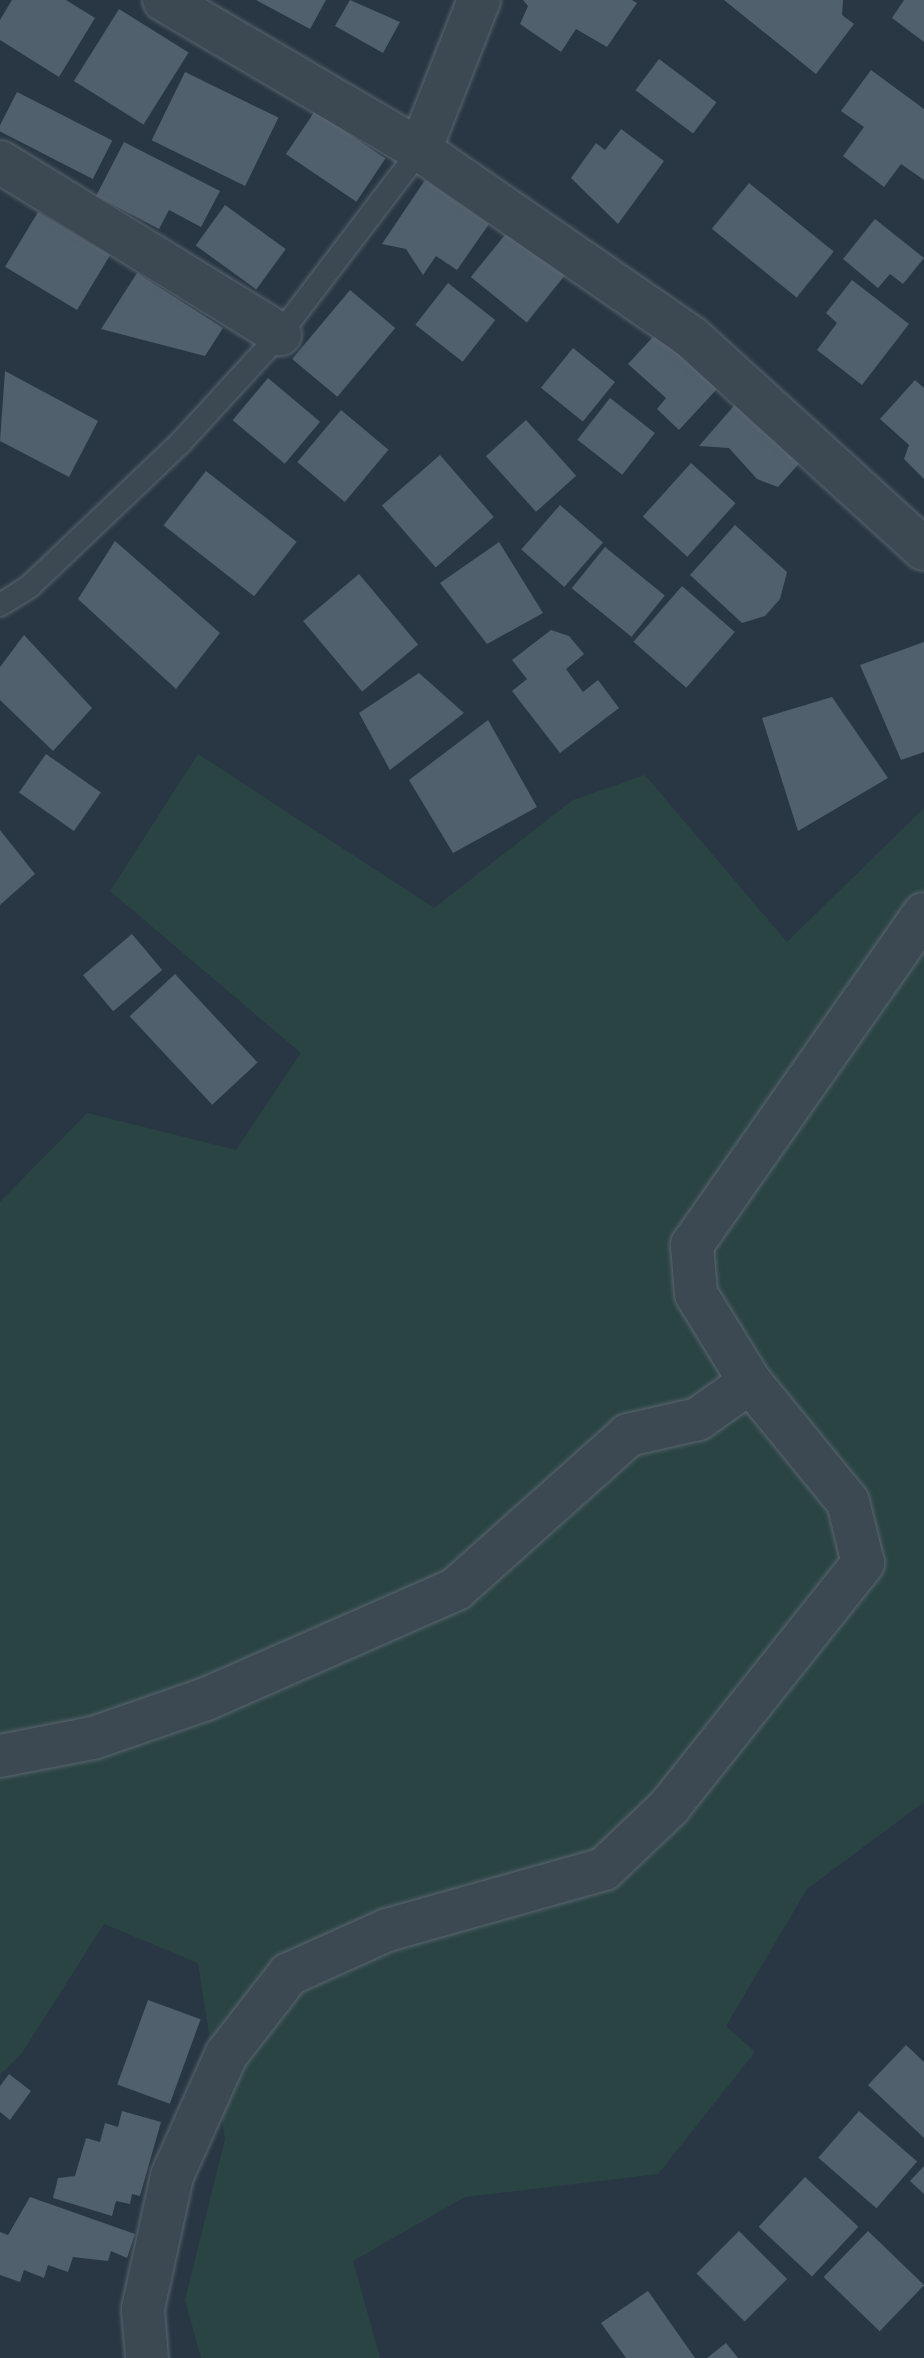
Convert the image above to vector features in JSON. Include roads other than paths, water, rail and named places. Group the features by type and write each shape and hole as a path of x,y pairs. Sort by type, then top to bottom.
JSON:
{"street":[{"path":"164,0 420,150 690,337 924,549"},
{"path":"420,150 479,0"},
{"path":"0,162 280,334"},
{"path":"148,2358 144,2308 172,2176 226,2055 290,1974 387,1930 604,1869 669,1807 863,1562 848,1502 750,1382 696,1294 692,1245 924,914"},
{"path":"0,1756 93,1738 206,1699 456,1588 628,1436 698,1419 750,1382"}],"lane":[{"path":"0,604 30,586 182,441 280,334 420,150"}]}
